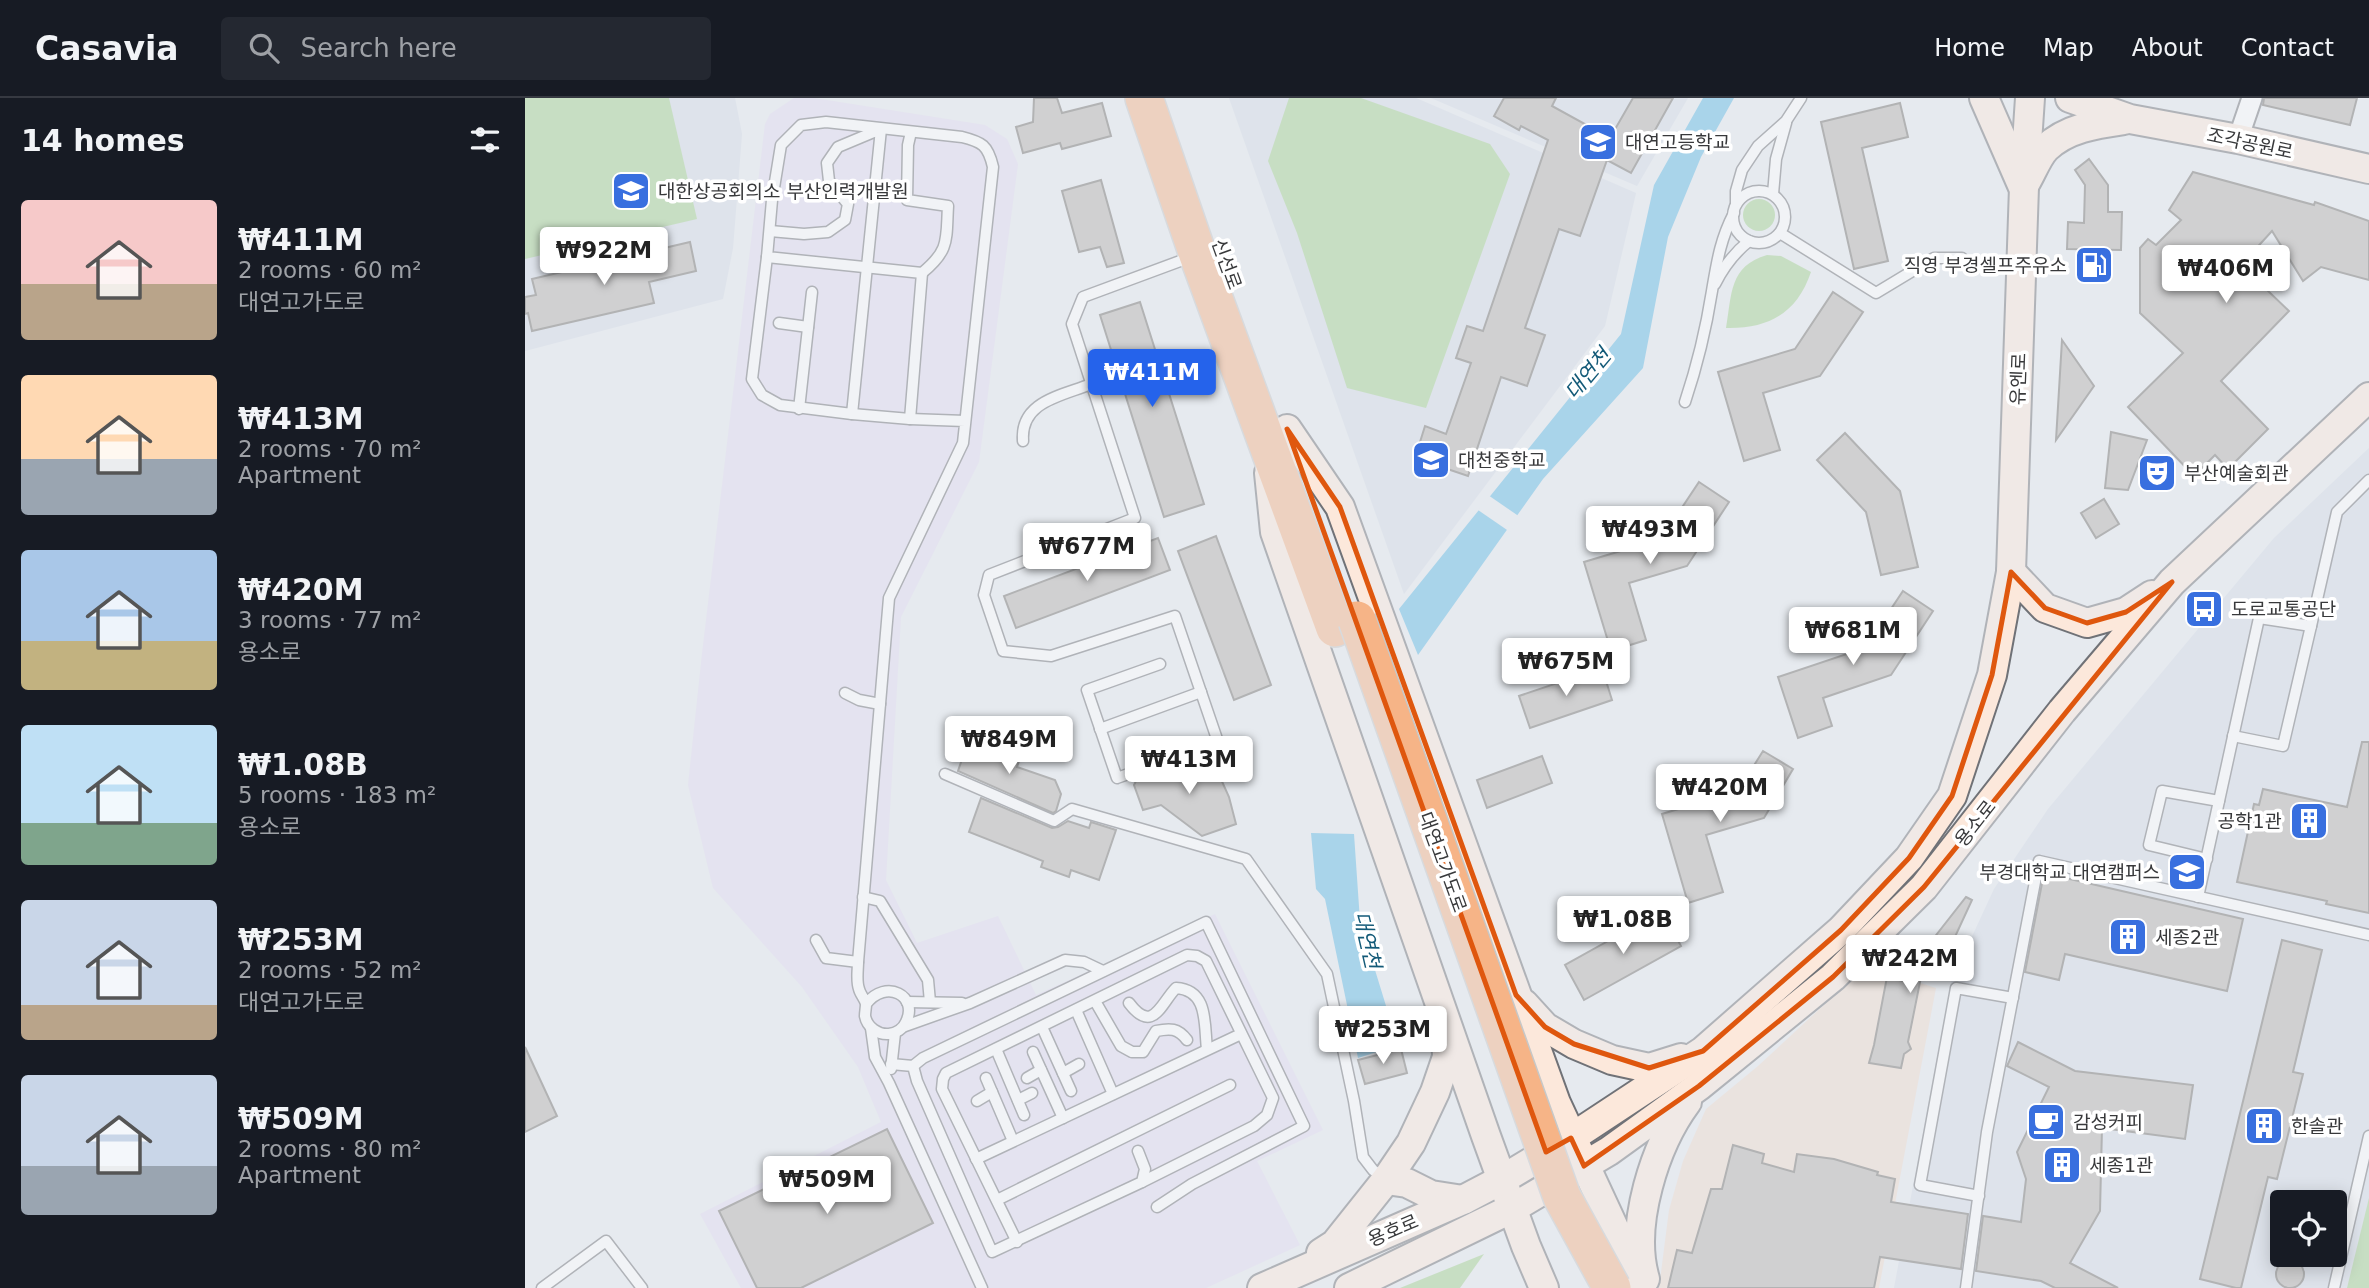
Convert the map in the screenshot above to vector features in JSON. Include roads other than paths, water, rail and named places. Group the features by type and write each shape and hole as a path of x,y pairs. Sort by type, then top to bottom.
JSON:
{"highway":[{"path":"1144,98 1198,255 1276,434"},
{"name":"신선로","path":"1168,98 1276,434"},
{"name":"대연고가도로","path":"1276,434 1562,1197 1612,1288"},
{"name":"대연고가도로","path":"1346,624 1541,1205 1585,1288"}],"main road":[{"path":"1984,98 2024,187"},
{"name":"유엔로","path":"1703,1051 1842,930 1909,858 1952,796 1992,676 2011,572 2024,187 2030,98"},
{"path":"2070,98 2130,119"},
{"path":"2024,187 2045,149 2066,134 2090,125 2130,119"},
{"name":"조각공원로","path":"2130,119 2238,139 2369,169"},
{"name":"용소로","path":"1523,1202 1609,1151 1699,1086 1833,977 1924,887 2062,711 2172,582 2369,397"},
{"path":"1276,434 1340,507 1570,1138 1642,1288"},
{"path":"1276,434 1275,532 1446,1017 1513,1173 1523,1202 1526,1246 1544,1288"},
{"path":"2011,572 2045,608 2087,623 2126,612 2172,582"},
{"path":"1516,995 1545,1027 1574,1044 1612,1060 1649,1068 1703,1051"},
{"path":"1272,1283 1335,1244 1386,1180 1411,1143 1447,1057 1446,1017"},
{"path":"1513,1173 1703,1051"},
{"path":"1647,1288 1642,1269 1641,1230 1645,1198 1661,1147 1675,1118 1699,1086"},
{"name":"용호로","path":"1272,1283 1463,1200 1513,1173"},
{"path":"1386,1180 1407,1183 1431,1195 1463,1200"},
{"name":"용호로","path":"1349,1288 1523,1202"}],"street":[{"path":"2238,139 2252,98"}],"lane":[{"path":"1685,402 1696,370 1715,264 1723,234 1735,209 1741,198 1756,190 1773,194 1780,200 1785,217 1780,233 1766,242 1749,241 1737,230 1734,222 1735,209 1736,191 1742,170 1758,146 1786,121 1801,98"},
{"path":"1773,194 1776,159 1786,121"},
{"path":"965,421 799,409 780,405 762,395 752,379 781,145 801,125 826,122 961,137 980,142 989,153 993,167 963,443 889,598 857,962 858,987 866,1004 865,1017 871,1028 875,1057 982,1288"},
{"path":"770,231 804,234 828,232 845,220 848,204 829,181 827,163 838,147 881,129"},
{"path":"852,414 881,129"},
{"path":"767,257 922,273 939,259 946,241 948,206 907,200 908,145 911,132"},
{"path":"1780,233 1876,293 1934,258 1962,258"},
{"path":"1712,290 1724,266 1749,241"},
{"path":"1160,664 1087,690 1117,778 1217,742 1175,616 1051,656 1003,651 984,595 989,575 1135,518 1072,324 1083,297 1198,255"},
{"path":"909,419 922,273"},
{"path":"799,409 812,292"},
{"path":"779,323 808,327"},
{"path":"1023,441 1022,429 1029,414 1042,403 1091,384"},
{"path":"2233,736 2283,746 2337,512 2369,480"},
{"path":"2198,897 2259,618 2311,626"},
{"path":"1100,729 1201,692"},
{"path":"845,693 859,700 880,704"},
{"path":"945,774 1054,821 1072,809 1246,859 1327,974 1363,1157 1373,1170 1386,1180"},
{"path":"2207,859 2149,845 2162,791 2219,801"},
{"path":"1966,1288 1987,1132 2039,861 2369,935"},
{"path":"863,897 880,901 929,980 930,1002"},
{"path":"891,1063 913,1066 923,1058 1206,922 1304,1126 1192,1184 1157,1207"},
{"path":"816,940 826,958 857,962"},
{"path":"913,1066 917,1081 992,1252 1017,1241 1142,1182 1254,1126 1267,1115 1273,1098 1206,961 1187,955 946,1073 942,1089 1017,1241"},
{"path":"871,1028 882,1034 895,1033 905,1026 970,1003 1065,960 1084,962 1103,971"},
{"path":"1129,1003 1141,1015 1149,1017 1158,1013 1167,996 1176,988 1185,988 1195,993 1202,1007 1207,1049"},
{"path":"1979,1196 1920,1185 1956,988 2013,998"},
{"path":"866,1004 873,994 885,990 898,993 907,1002 909,1014 905,1026"},
{"path":"1094,1001 1121,1046 1132,1052 1143,1052 1156,1031 1170,1028 1181,1032 1187,1040"},
{"path":"907,1002 970,1003"},
{"path":"1076,1010 1113,1094"},
{"path":"1042,1027 1071,1091"},
{"path":"889,1083 895,1033"},
{"path":"976,1159 1241,1034"},
{"path":"996,1049 1024,1115"},
{"path":"1033,1052 1062,1118"},
{"path":"1063,1073 1079,1064"},
{"path":"1027,1078 1041,1070"},
{"path":"986,1078 1013,1141"},
{"path":"997,1200 1230,1085"},
{"path":"977,1101 992,1092"},
{"path":"1018,1100 1032,1093"},
{"path":"2334,1288 2369,1136"},
{"path":"1138,1151 1145,1169 1142,1182"},
{"path":"542,1288 606,1241 642,1288"}],"water":[{"path":"1703,98 1734,98 1701,157 1668,237 1643,368 1543,479 1418,655 1399,609 1621,334 1654,185"},
{"path":"1311,833 1354,834 1360,921 1398,1045 1358,1058 1325,899 1316,889"}],"place":[{"name":"대연고등학교","path":"1598,142"},
{"name":"대한상공회의소 부산인력개발원","path":"631,191"},
{"name":"직영 부경셀프주유소","path":"2094,265"},
{"name":"대천중학교","path":"1431,460"},
{"name":"부산예술회관","path":"2157,473"},
{"name":"도로교통공단","path":"2204,609"},
{"name":"공학1관","path":"2309,821"},
{"name":"부경대학교 대연캠퍼스","path":"2187,872"},
{"name":"세종2관","path":"2128,937"},
{"name":"감성커피","path":"2046,1122"},
{"name":"한솔관","path":"2264,1126"},
{"name":"세종1관","path":"2062,1165"}],"water label":[{"name":"대연천","path":"1588,374"},
{"name":"대연천","path":"1367,940"}]}
